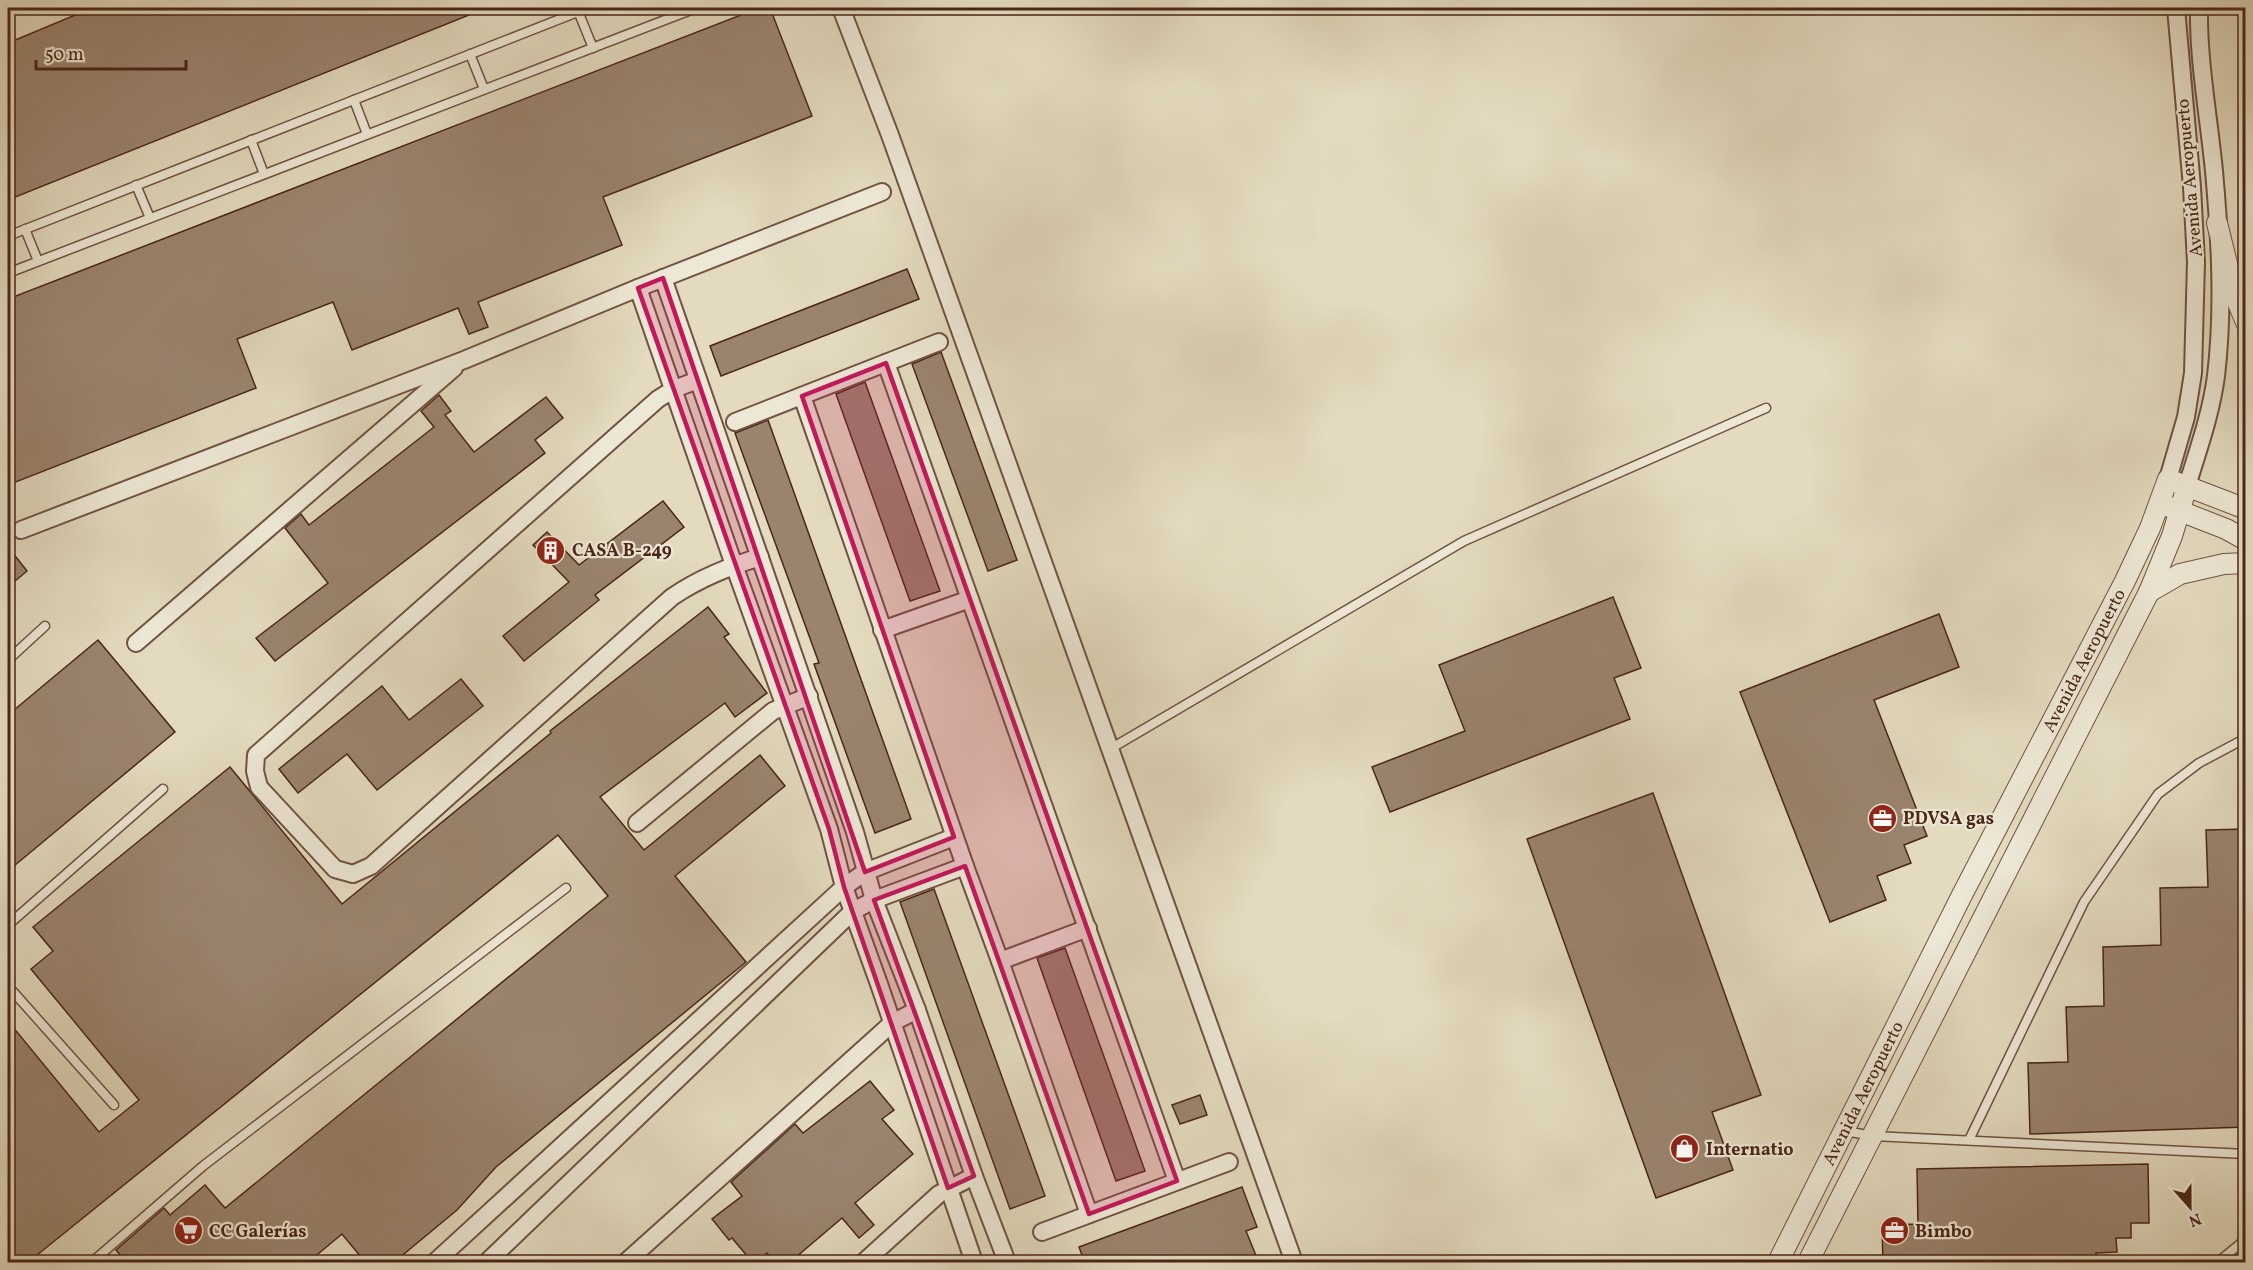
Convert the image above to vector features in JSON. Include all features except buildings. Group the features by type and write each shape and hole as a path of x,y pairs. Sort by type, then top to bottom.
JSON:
{"street":[{"path":"841,8 890,135 1294,1263"},
{"name":"Avenida Aeropuerto","path":"1778,1263 1962,895 2125,581 2150,528 2168,479 2186,417 2193,374 2196,262 2192,186 2176,8"},
{"name":"Avenida Aeropuerto","path":"1808,1263 2149,592 2172,536 2207,420 2216,377 2220,293 2217,223 2199,8"},
{"path":"21,530 464,360 638,288 882,192"},
{"path":"2217,223 2235,296 2246,321"},
{"path":"663,278 809,696 855,832 874,900 917,1010 1002,1261"},
{"path":"638,288 829,829 844,887 974,1263"},
{"path":"735,422 939,342"},
{"path":"136,643 464,360"},
{"path":"886,363 1177,1181"},
{"path":"698,380 674,390 650,407 256,755 255,771 260,787 335,868 353,874 370,866 672,597 690,584 715,572 760,557"},
{"path":"802,396 954,837 1089,1214"},
{"path":"2168,479 2246,509"},
{"path":"2159,503 2226,529 2246,540"},
{"path":"2149,592 2180,574 2224,564 2246,563"},
{"path":"882,630 970,599"},
{"path":"637,823 773,711 809,696"},
{"path":"435,1263 844,887 865,872 954,837"},
{"path":"487,1263 853,911 874,900 965,866"},
{"path":"1000,961 1088,928"},
{"path":"626,1263 892,1023 917,1010"},
{"path":"1042,1232 1229,1162"},
{"path":"864,1263 948,1188 974,1176"}],"lane":[{"path":"8,236 588,8"},
{"path":"8,273 696,8"},
{"path":"578,11 593,48"},
{"path":"470,54 484,89"},
{"path":"354,100 368,134"},
{"path":"251,140 264,174"},
{"path":"136,185 150,218"},
{"path":"25,229 38,261"},
{"path":"1110,749 1464,542 1766,408"},
{"path":"8,660 45,626"},
{"path":"1969,1140 2084,902 2158,794 2199,763 2246,738"},
{"path":"8,925 163,789"},
{"path":"92,1263 203,1166 566,888"},
{"path":"8,986 114,1105"},
{"path":"1845,1131 1873,1136 2246,1154"},
{"path":"2218,1263 2246,1239"}],"highlighted area":[{"path":"663,278 865,872 954,837 802,396 886,363 1177,1181 1089,1214 965,866 874,900 974,1176 948,1188 844,887 829,829 638,288"}],"place":[{"name":"CASA B-249","path":"551,550"},
{"name":"PDVSA gas","path":"1882,818"},
{"name":"Internatio","path":"1685,1149"},
{"name":"CC Galerías","path":"188,1231"},
{"name":"Bimbo","path":"1894,1231"}]}
